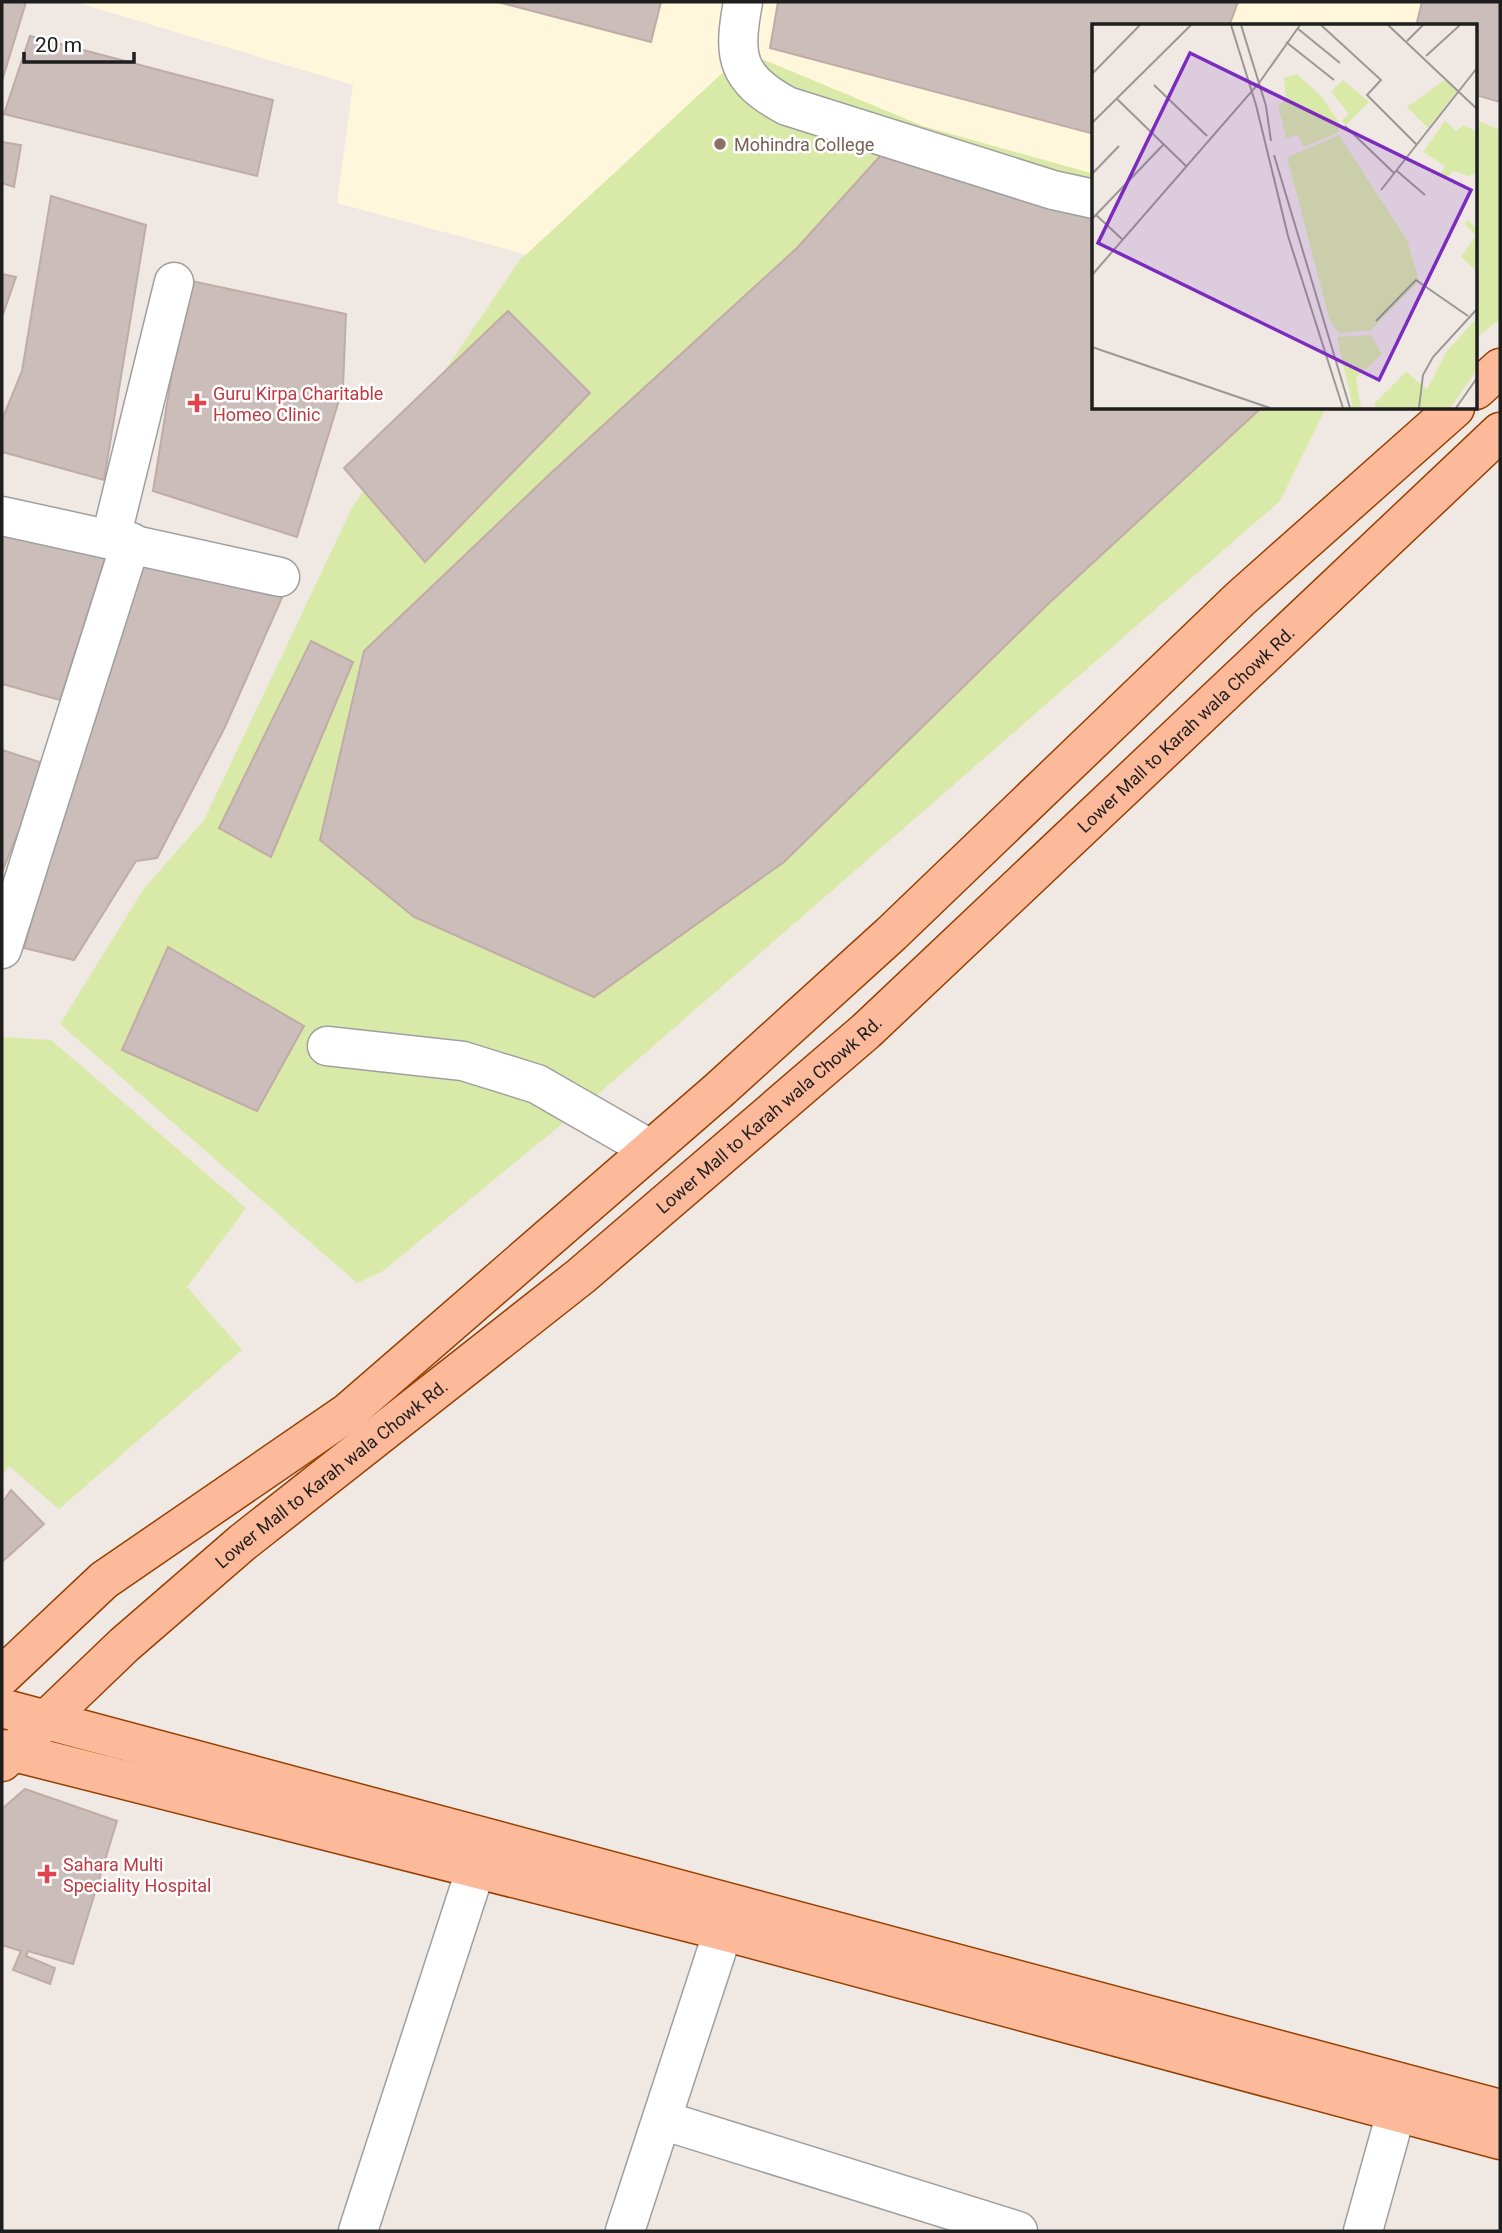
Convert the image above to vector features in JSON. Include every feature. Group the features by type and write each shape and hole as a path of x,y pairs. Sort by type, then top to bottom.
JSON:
{"main road":[{"path":"1478,388 1500,368"},
{"path":"2,1676 104,1580 347,1413 733,1078 891,934 1241,598 1453,410"},
{"name":"Lower Mall to Karah wala Chowk Rd.","path":"5,1754 45,1721 124,1645 243,1542 580,1276 866,1031 1500,432"},
{"path":"733,1078 768,1115"},
{"path":"2,1708 728,1917 1400,2099 1500,2140"},
{"path":"5,1754 476,1868 728,1917"},
{"path":"1400,2099 1500,2109"}],"street":[{"path":"743,2 735,42 747,76 767,95 787,106 1053,190 1092,199"},
{"path":"2,949 121,540 174,282"},
{"path":"2,516 121,540 280,578"},
{"path":"327,1046 463,1061 537,1084 650,1149"},
{"path":"358,2231 476,1868"},
{"path":"625,2231 728,1917"},
{"path":"1363,2231 1400,2099"},
{"path":"662,2120 1018,2231"}],"shaded area":[{"name":"Mohindra College","path":"75,2 1500,2 1500,47 1478,65 1478,24 1092,24 1092,374 929,364 337,203 353,85"}],"green space":[{"path":"745,52 923,126 1092,173 1092,410 1325,410 1280,501 597,1095 383,1271 357,1283 60,1024 143,890 204,820 352,508 519,261"},
{"path":"1478,121 1500,130 1500,319 1478,336"},
{"path":"2,1037 51,1040 246,1208 187,1287 242,1350 59,1509 9,1466 2,1476"}],"building":[{"path":"2,2 26,2 2,81"},
{"path":"498,2 661,2 651,42"},
{"path":"778,2 1238,2 1230,24 1092,24 1092,133 770,48"},
{"path":"1422,2 1500,2 1500,102 1478,96 1478,24 1416,24"},
{"path":"30,36 273,100 257,176 4,114"},
{"path":"2,142 21,145 14,187 2,183"},
{"path":"892,143 1092,200 1092,410 1259,410 1047,605 784,862 594,997 414,917 320,840 364,651 551,473 797,248"},
{"path":"51,196 146,225 104,480 2,452 2,420 22,371"},
{"path":"2,274 16,277 2,317"},
{"path":"187,280 346,314 343,387 297,537 153,491"},
{"path":"508,311 590,393 425,562 344,468"},
{"path":"2,526 109,546 60,700 2,684"},
{"path":"133,562 284,593 225,727 157,858 136,861 74,960 24,948"},
{"path":"311,641 353,662 271,857 219,828"},
{"path":"2,750 46,764 2,872"},
{"path":"168,947 304,1026 257,1111 122,1050"},
{"path":"11,1490 44,1524 2,1562 2,1503"},
{"path":"25,1789 117,1821 73,1964 28,1951 26,1956 55,1968 50,1984 13,1970 21,1951 2,1945 2,1809"}],"place":[{"name":"Mohindra College","path":"720,144"},
{"name":"Guru Kirpa Charitable Homeo Clinic","path":"197,403"},
{"name":"Sahara Multi Speciality Hospital","path":"47,1874"}]}
